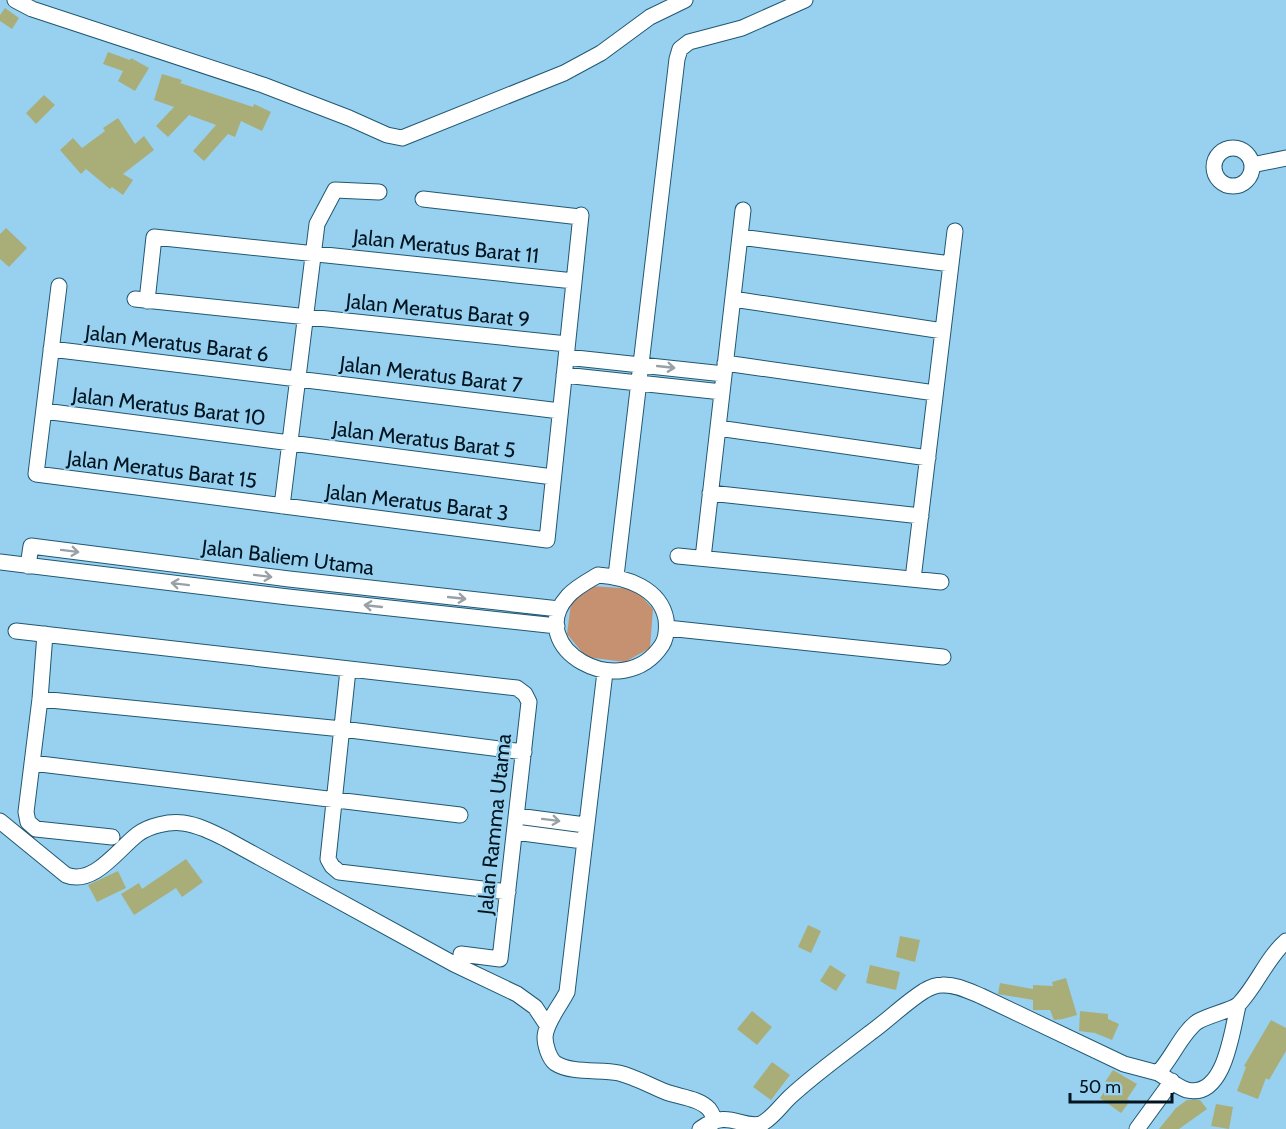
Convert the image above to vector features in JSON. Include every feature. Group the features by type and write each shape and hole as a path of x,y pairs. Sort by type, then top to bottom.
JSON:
{"street":[{"path":"15,0 32,9 263,85 387,135 402,138 564,73 601,53 651,17 685,0"},
{"path":"616,576 676,59 680,49 688,42 742,28 805,0"},
{"path":"1252,165 1286,158"},
{"path":"282,506 317,224 335,190 379,192"},
{"path":"423,199 580,216 553,477"},
{"path":"703,558 743,210"},
{"path":"913,579 955,231"},
{"name":"Jalan Meratus Barat 11","path":"141,300 154,237 574,281"},
{"path":"740,237 951,264"},
{"path":"44,411 59,286"},
{"path":"733,299 943,331"},
{"name":"Jalan Meratus Barat 9","path":"141,300 305,317 567,350 641,364 725,368 935,393"},
{"name":"Jalan Meratus Barat 6","path":"51,349 298,379"},
{"path":"564,375 722,392"},
{"name":"Jalan Meratus Barat 7","path":"298,379 560,411"},
{"name":"Jalan Meratus Barat 10","path":"44,411 290,442"},
{"name":"Jalan Meratus Barat 15","path":"44,411 36,474 282,506"},
{"path":"718,428 928,458"},
{"name":"Jalan Meratus Barat 5","path":"290,442 553,477"},
{"name":"Jalan Meratus Barat 3","path":"282,506 547,540 553,477"},
{"path":"710,493 921,516"},
{"name":"Jalan Baliem Utama","path":"28,566 31,546 289,579 559,609"},
{"path":"678,556 941,582"},
{"name":"Jalan Baliem Utama","path":"0,562 557,626"},
{"path":"598,575 616,576 652,593 664,610 667,628 663,644 649,660 630,670 604,672 587,666 573,656 561,642 557,626 559,609 568,595 598,575"},
{"path":"667,628 943,657"},
{"path":"16,631 348,670 328,859 332,866 339,872 508,892"},
{"path":"45,634 40,699 26,812 28,822 36,829 112,837"},
{"name":"Jalan Ramma Utama","path":"348,670 517,688 525,694 529,702 500,959 461,954"},
{"path":"604,672 567,992 560,1008 547,1025 545,1039 547,1048 556,1063 620,1073 667,1093 700,1103 708,1108 714,1122"},
{"path":"40,699 342,729 524,752"},
{"path":"32,764 460,815"},
{"path":"517,816 585,825"},
{"path":"0,820 66,875 75,878 88,875 148,828 182,823 202,828 226,838 454,964 517,994 535,1006 547,1025"},
{"path":"515,832 583,841"},
{"path":"700,1129 714,1122 729,1120 741,1125 761,1124 832,1061 922,992 942,985 957,987 981,996 1124,1064 1158,1073 1185,1090 1194,1091 1205,1088 1213,1082 1225,1061 1238,1006 1265,966 1286,941"},
{"path":"1158,1073 1175,1053 1188,1030 1196,1023 1206,1017 1238,1006"},
{"path":"1137,1129 1172,1081"}],"shaded area":[{"path":"591,586 635,589 653,609 650,648 625,662 586,657 567,634 571,603"}],"building":[{"path":"5,8 19,18 12,29 0,21 0,15"},
{"path":"108,52 130,60 131,58 149,68 135,91 118,81 123,71 103,64"},
{"path":"162,74 182,80 180,83 253,107 254,104 271,112 262,131 241,121 235,137 228,134 204,161 193,151 216,125 189,115 168,137 156,126 174,107 154,100"},
{"path":"44,95 55,105 36,124 26,113"},
{"path":"118,118 135,144 144,136 154,150 123,174 133,180 123,195 112,187 110,189 86,169 81,174 60,150 73,138 82,148 105,131 103,128"},
{"path":"6,228 27,248 9,267 0,259 0,234"},
{"path":"186,859 203,882 182,897 176,888 134,915 121,894 139,883 142,889"},
{"path":"118,871 126,888 97,902 88,885"},
{"path":"808,925 821,931 811,953 798,947"},
{"path":"900,936 920,940 915,962 896,957"},
{"path":"830,965 846,975 836,991 820,981"},
{"path":"870,965 900,972 896,990 866,983"},
{"path":"1066,978 1077,1015 1063,1019 1054,1020 1050,1010 1033,1010 1033,1000 998,994 1000,983 1033,989 1033,985 1053,986 1052,982"},
{"path":"752,1011 772,1027 757,1045 737,1029"},
{"path":"1080,1011 1108,1014 1108,1019 1119,1024 1112,1040 1095,1033 1079,1031"},
{"path":"1271,1020 1286,1028 1286,1051 1269,1080 1266,1078 1258,1099 1237,1091 1246,1067 1244,1066"},
{"path":"772,1062 790,1075 771,1100 753,1087"},
{"path":"1113,1070 1137,1084 1127,1099 1130,1101 1121,1113 1100,1098 1109,1085 1105,1082"},
{"path":"1187,1100 1200,1100 1207,1109 1179,1129 1159,1129 1176,1108"},
{"path":"1216,1104 1233,1107 1229,1129 1211,1126"}]}
